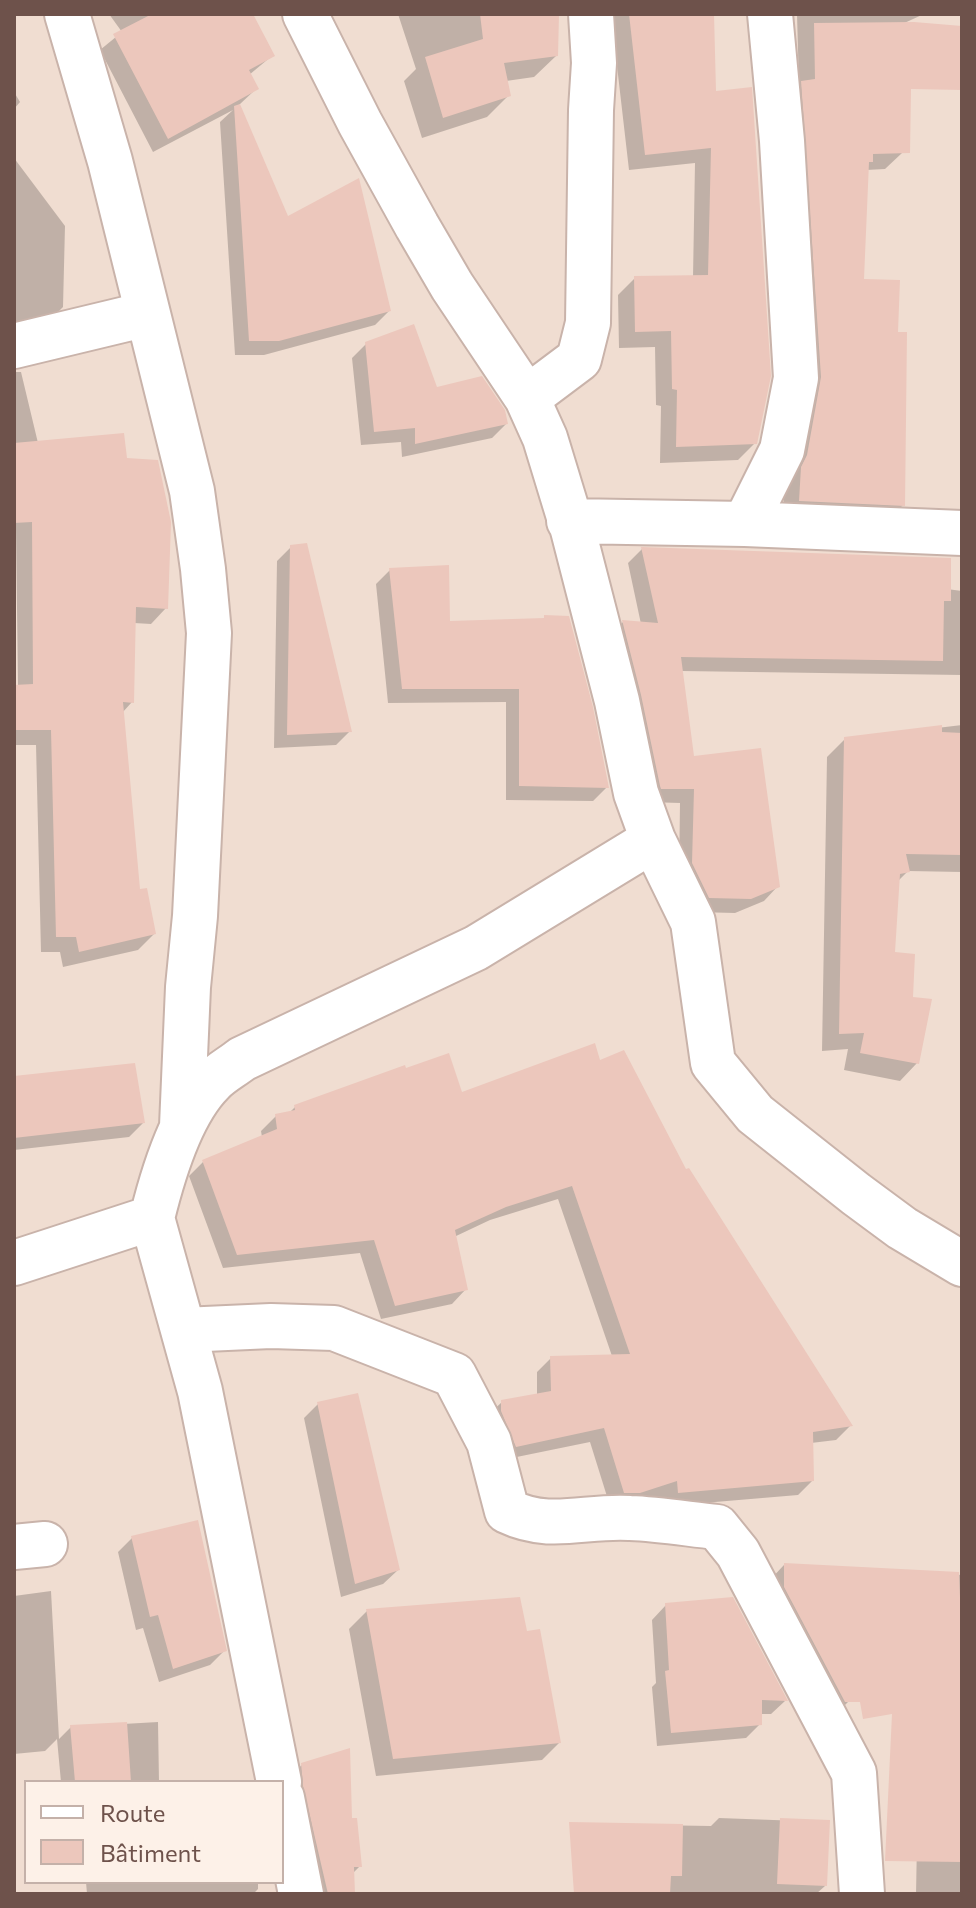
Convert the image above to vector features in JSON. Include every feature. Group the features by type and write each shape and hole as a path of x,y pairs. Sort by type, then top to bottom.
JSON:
{"street":[{"path":"67,14 110,161 192,491 209,633 182,1126"},
{"path":"305,14 417,226 452,286 527,398 545,438 617,701 636,793 653,840 693,922 713,1063 755,1114 902,1228 962,1264"},
{"path":"527,398 579,359 588,323 594,63 591,14"},
{"path":"745,524 782,450 796,378 782,141 770,14"},
{"path":"14,346 147,314"},
{"path":"569,521 962,533"},
{"path":"279,1780 200,1391 152,1218 182,1126 211,1082 242,1059 476,948 653,840"},
{"path":"14,1263 152,1218"},
{"path":"183,1330 271,1326 334,1328 454,1375 489,1442 507,1511 522,1518 554,1524 627,1517 717,1527 738,1553 854,1773 862,1894"},
{"path":"284,1808 301,1894"}],"shaded area":[{"path":"14,14 962,14 962,1894 14,1894"}],"building":[{"path":"152,14 253,14 275,56 249,70 259,89 168,139 113,34"},
{"path":"480,14 559,14 558,56 504,63 511,96 443,118 425,57 483,39"},
{"path":"629,14 714,14 716,91 752,87 771,376 757,444 676,447 677,390 672,389 671,331 635,332 634,276 708,275 711,148 645,155"},
{"path":"914,22 962,26 962,90 911,89 910,153 873,154 873,162 869,162 864,279 900,280 898,332 907,332 905,506 799,501 801,467 807,455 821,377 801,81 815,79 814,23"},
{"path":"240,104 288,216 359,178 391,311 279,341 249,341 234,106"},
{"path":"414,324 437,387 482,376 505,410 508,424 415,444 415,428 374,432 365,342"},
{"path":"124,433 127,458 158,460 171,522 168,609 136,607 134,703 123,702 140,889 147,888 156,934 79,952 76,937 56,937 51,730 14,730 14,685 33,684 32,522 14,523 14,443"},
{"path":"307,543 352,732 287,735 290,545"},
{"path":"641,547 951,558 951,601 944,601 943,661 681,657 694,756 761,748 780,887 751,899 709,898 692,863 694,789 661,789 660,786 622,620 658,623"},
{"path":"449,565 450,621 569,616 593,707 609,788 519,786 519,689 402,689 389,568"},
{"path":"942,725 942,732 962,733 962,855 906,854 910,872 900,874 895,952 915,954 913,997 932,999 919,1064 860,1053 864,1033 839,1034 844,737"},
{"path":"595,1043 600,1060 624,1050 686,1169 689,1168 853,1426 813,1432 814,1481 678,1493 677,1481 640,1493 624,1493 604,1428 516,1447 501,1411 501,1400 551,1391 550,1356 630,1354 572,1186 506,1207 455,1230 468,1290 395,1306 374,1240 237,1255 202,1160 277,1129 275,1114 295,1110 294,1105 405,1065 406,1068 449,1053 462,1092"},
{"path":"135,1063 145,1123 14,1138 14,1076"},
{"path":"358,1393 400,1570 355,1584 317,1402"},
{"path":"198,1520 227,1651 173,1669 158,1615 150,1617 131,1536"},
{"path":"784,1563 959,1572 962,1862 885,1861 892,1714 863,1719 860,1702 845,1702 784,1587"},
{"path":"520,1597 527,1631 540,1629 561,1743 393,1759 366,1609"},
{"path":"733,1597 788,1701 762,1700 762,1725 671,1733 665,1671 669,1670 665,1603"},
{"path":"127,1722 131,1780 75,1780 70,1725"},
{"path":"350,1748 352,1818 357,1818 362,1867 354,1867 355,1894 328,1894 303,1786 301,1763"},
{"path":"780,1818 830,1820 827,1886 777,1884"},
{"path":"569,1822 683,1824 682,1876 671,1876 670,1894 574,1894"}]}
